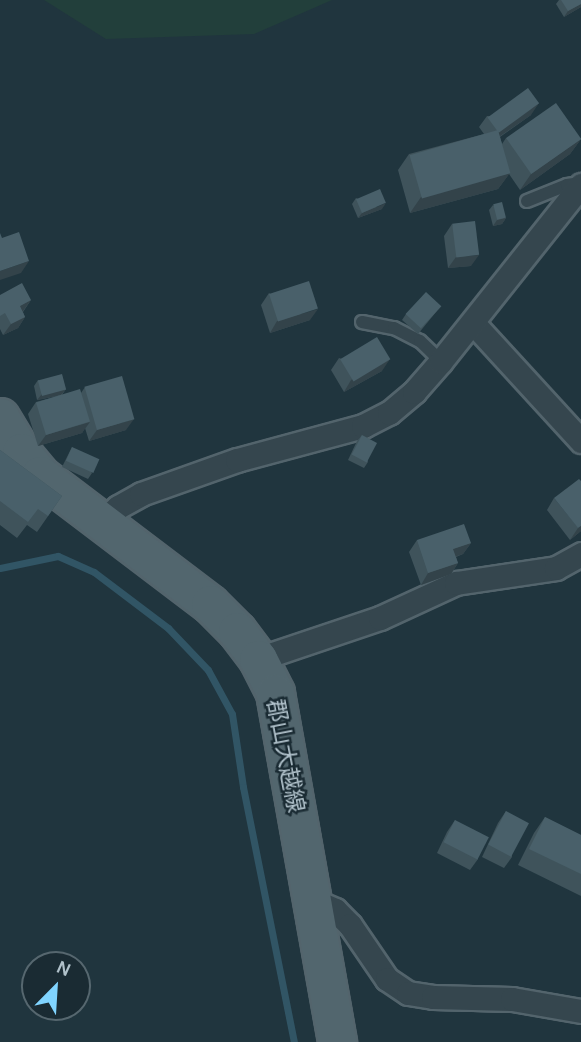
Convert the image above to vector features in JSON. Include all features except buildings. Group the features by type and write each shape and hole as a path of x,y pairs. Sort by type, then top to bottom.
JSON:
{"main road":[{"name":"郡山大越線","path":"0,417 21,452 40,475 209,604 237,631 258,660 275,693 337,1042"}],"street":[{"path":"102,522 118,507 141,494 237,460 363,426 389,413 414,393 473,323 581,184"},
{"path":"473,323 581,441"},
{"path":"258,660 380,618 456,583 556,568 581,554"},
{"path":"312,900 335,910 350,925 387,979 408,993 433,997 512,999 581,1011"}],"lane":[{"path":"527,201 567,185 581,184"},
{"path":"362,322 394,328 420,341 441,361"}],"green space":[{"path":"44,0 332,0 254,34 106,39"}],"waterway":[{"path":"0,568 58,556 94,572 168,628 208,670 232,714 243,787 294,1042"}]}
